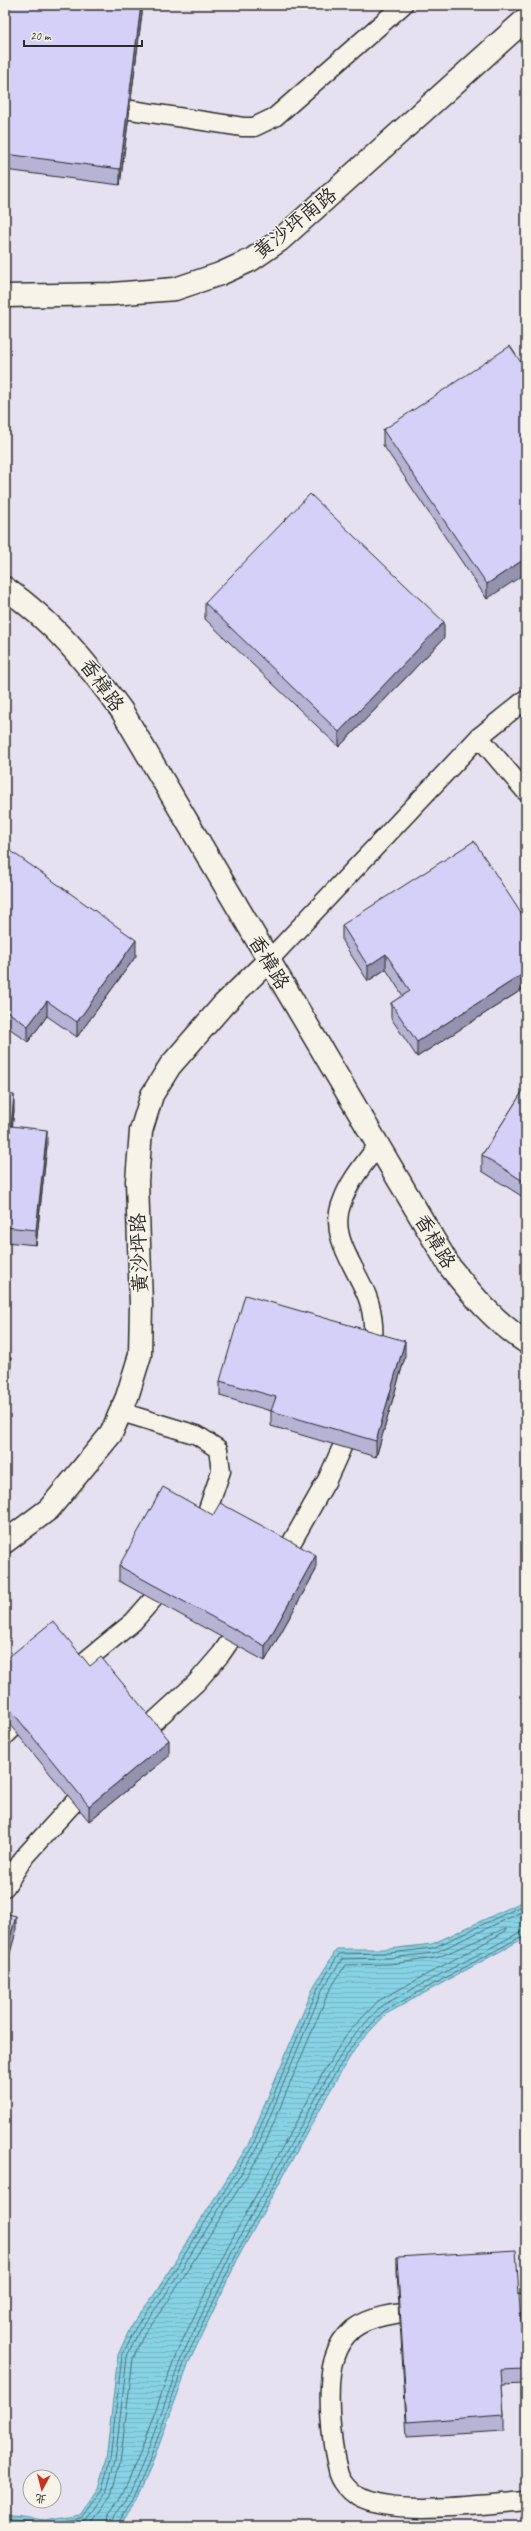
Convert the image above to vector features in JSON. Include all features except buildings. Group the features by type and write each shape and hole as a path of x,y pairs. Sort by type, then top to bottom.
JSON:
{"street":[{"name":"黄沙坪南路","path":"5,296 112,294 175,289 220,274 251,260 279,241 526,19"},
{"name":"香樟路","path":"5,588 32,607 84,660 122,711 268,961 450,1267 476,1300 508,1330 526,1342"},
{"name":"黄沙坪路","path":"5,1542 49,1509 79,1475 111,1434 121,1412 140,1355 141,1305 137,1181 141,1132 152,1095 170,1066 223,1005 268,961"}],"lane":[{"path":"90,104 229,126 254,127 275,117 403,5"},
{"path":"268,961 479,736 526,700"},
{"path":"479,736 526,792"},
{"path":"368,1372 372,1351 372,1316 367,1296 341,1243 337,1220 348,1187 378,1146"},
{"path":"121,1412 197,1435 218,1449 221,1471 204,1521 188,1552"},
{"path":"271,1579 327,1480 358,1412"},
{"path":"5,1736 48,1694 133,1622 178,1571"},
{"path":"124,1750 196,1682 221,1654 255,1605"},
{"path":"5,1887 25,1856 104,1771"},
{"path":"478,2307 526,2304"},
{"path":"441,2310 367,2320 353,2329 342,2341 334,2357 329,2387 338,2472 346,2487 358,2497 391,2506 446,2508 526,2501"}],"shaded area":[{"path":"5,5 526,5 526,2526 5,2526"}],"water":[{"path":"526,1900 526,1937 386,2014 358,2044 336,2080 240,2254 190,2360 151,2467 133,2507 119,2526 5,2526 5,2515 45,2520 80,2514 98,2488 106,2460 118,2355 132,2324 154,2295 248,2145 314,1986 337,1949 389,1949 432,1944"}]}
